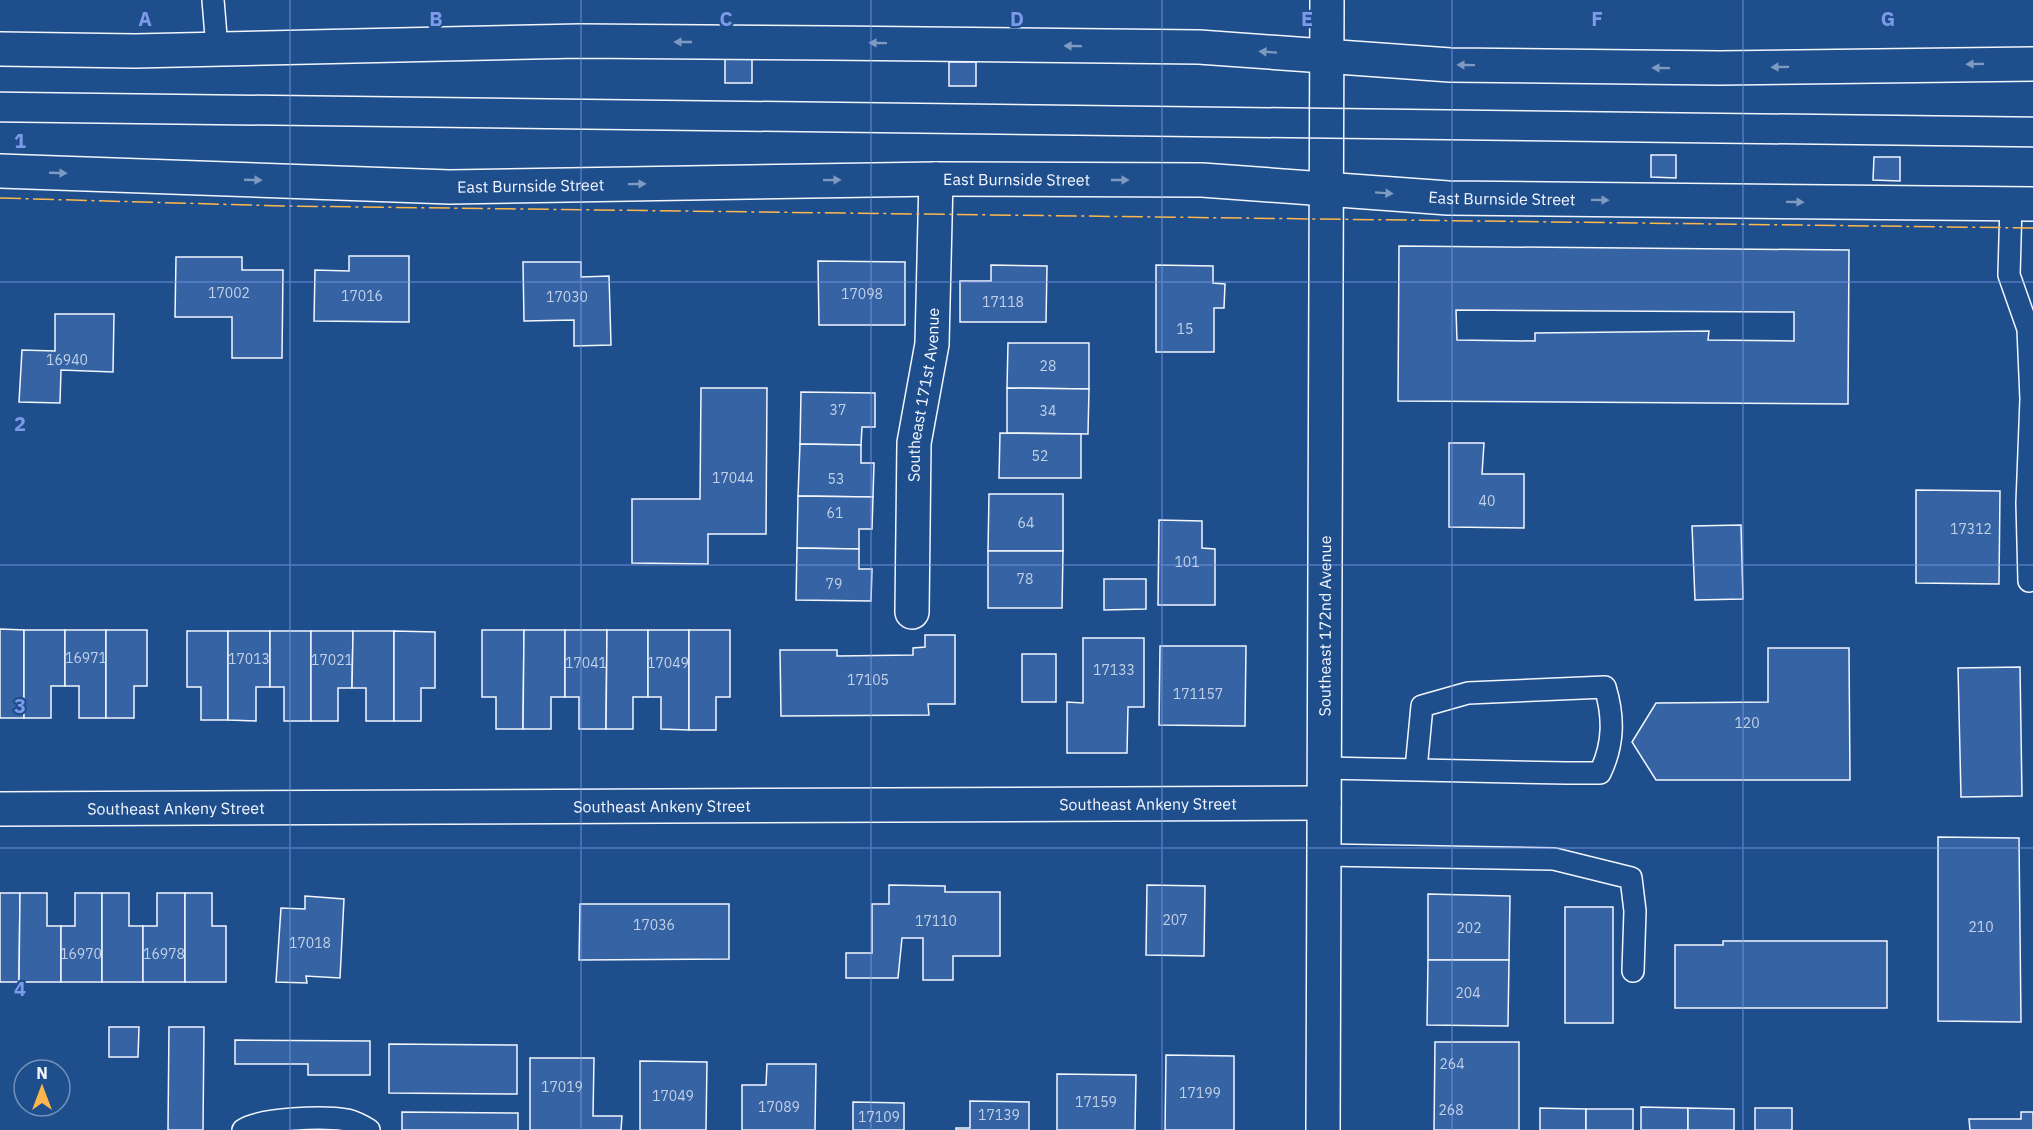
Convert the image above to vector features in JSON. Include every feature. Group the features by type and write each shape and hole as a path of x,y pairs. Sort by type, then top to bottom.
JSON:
{"street":[{"name":"Southeast 172nd Avenue","path":"1323,1130 1327,0"},
{"path":"0,49 135,51 580,41 1199,47 1450,65 1720,68 2033,64"},
{"name":"East Burnside Street","path":"0,171 450,186 936,179 1202,180 1448,198 2022,204"},
{"name":"Southeast 171st Avenue","path":"912,612 914,443 932,344 936,179"},
{"name":"Southeast Ankeny Street","path":"0,809 1324,803"}],"lane":[{"path":"213,0 217,48"},
{"path":"2022,204 2009,275 2028,328 2031,399 2027,503 2029,581"},
{"path":"1324,768 1416,770 1600,773 1610,751 1612,710 1605,687 1468,693 1422,706 1416,770"},
{"path":"1324,855 1554,859 1631,878 1635,911 1633,970"},
{"path":"243,1130 251,1124 274,1120 344,1120 357,1123 369,1130"}],"building":[{"path":"725,58 752,58 752,83 725,83"},
{"path":"949,62 976,62 976,86 949,86"},
{"path":"1651,155 1676,155 1676,178 1651,177"},
{"path":"1874,157 1900,157 1900,181 1873,180"},
{"path":"1399,246 1849,250 1848,404 1398,401","holes":["1456,310 1794,312 1794,341 1708,340 1709,331 1535,333 1535,341 1457,340"]},
{"path":"349,256 409,256 409,322 314,321 315,270 349,271"},
{"path":"176,257 242,257 242,270 283,270 282,358 232,358 232,317 175,317"},
{"path":"818,261 905,262 905,325 819,325"},
{"path":"523,262 581,262 581,277 609,276 611,345 574,346 574,320 524,321"},
{"path":"991,265 1047,266 1046,322 960,322 960,281 991,281"},
{"path":"1156,265 1213,266 1213,283 1225,284 1224,308 1214,308 1214,352 1156,352"},
{"path":"55,314 114,314 113,372 61,370 60,403 19,402 22,350 55,351"},
{"path":"1008,343 1089,343 1089,389 1007,388"},
{"path":"701,388 767,388 766,534 708,534 708,564 632,563 632,499 700,499"},
{"path":"1007,388 1089,389 1088,434 1007,433"},
{"path":"801,392 875,393 875,427 862,427 861,445 800,444"},
{"path":"1000,433 1081,434 1081,478 999,478"},
{"path":"1449,443 1484,443 1482,474 1524,474 1524,528 1449,527"},
{"path":"800,444 861,445 861,463 874,463 873,497 798,496"},
{"path":"1916,490 2000,491 1999,584 1916,583"},
{"path":"989,494 1063,494 1063,551 988,551"},
{"path":"798,496 873,497 872,529 859,529 859,549 797,548"},
{"path":"1159,520 1202,521 1202,548 1215,549 1215,605 1158,605"},
{"path":"1741,525 1743,599 1695,600 1692,526"},
{"path":"797,548 859,549 859,569 872,569 871,601 796,600"},
{"path":"988,551 1063,551 1062,608 988,608"},
{"path":"1104,579 1146,579 1146,609 1104,610"},
{"path":"0,629 24,630 24,718 0,718"},
{"path":"24,630 65,630 65,686 51,686 51,718 24,718"},
{"path":"65,630 106,630 106,718 79,718 79,686 65,686"},
{"path":"106,630 147,630 147,686 134,686 134,718 106,718"},
{"path":"482,630 524,630 523,729 496,729 496,697 482,697"},
{"path":"524,630 565,630 565,697 551,697 551,729 523,729"},
{"path":"565,630 607,630 606,729 579,729 579,697 565,697"},
{"path":"607,630 648,630 648,697 633,697 633,729 606,729"},
{"path":"648,630 689,630 689,730 661,729 661,697 648,697"},
{"path":"689,630 730,630 730,697 716,697 716,730 689,730"},
{"path":"187,631 228,631 228,720 201,720 201,687 187,687"},
{"path":"228,631 270,631 270,687 256,687 256,721 228,720"},
{"path":"270,631 311,631 311,721 284,721 284,687 270,687"},
{"path":"311,631 353,631 352,688 338,688 338,721 311,721"},
{"path":"353,631 394,631 394,721 366,721 366,688 352,688"},
{"path":"394,631 435,632 435,688 421,688 421,721 394,721"},
{"path":"925,635 955,635 955,704 928,704 929,715 781,716 780,650 837,650 837,656 913,655 913,648 925,647"},
{"path":"1083,638 1144,638 1144,707 1128,707 1127,753 1067,753 1067,702 1083,703"},
{"path":"1160,646 1246,646 1245,726 1159,725"},
{"path":"1768,648 1849,648 1850,780 1656,780 1632,742 1656,703 1768,702"},
{"path":"1022,654 1056,654 1056,702 1022,702"},
{"path":"2020,667 2022,796 1961,797 1958,668"},
{"path":"1938,837 2019,838 2021,1022 1938,1021"},
{"path":"889,885 945,886 945,892 1000,892 1000,956 953,956 953,980 923,980 923,938 902,938 898,978 846,978 846,953 872,953 872,904 889,904"},
{"path":"1147,885 1205,886 1204,956 1146,955"},
{"path":"0,893 20,893 19,982 0,982"},
{"path":"20,893 47,893 47,926 61,926 61,982 19,982"},
{"path":"75,893 102,893 102,982 61,982 61,926 75,926"},
{"path":"102,893 129,893 129,926 143,926 143,982 102,982"},
{"path":"157,893 185,893 185,982 143,982 143,926 157,926"},
{"path":"185,893 212,893 212,926 226,926 226,982 185,982"},
{"path":"1428,894 1510,896 1509,960 1428,960"},
{"path":"305,896 344,899 340,978 306,976 307,983 276,982 281,908 305,909"},
{"path":"580,904 729,904 729,959 579,960"},
{"path":"1565,907 1613,907 1613,1023 1565,1023"},
{"path":"1723,941 1887,941 1887,1008 1675,1008 1675,945 1723,945"},
{"path":"1428,960 1509,960 1508,1026 1427,1025"},
{"path":"109,1027 139,1027 138,1057 109,1057"},
{"path":"169,1027 204,1027 203,1130 168,1130"},
{"path":"235,1040 370,1041 370,1075 308,1075 308,1064 235,1064"},
{"path":"1435,1042 1519,1042 1519,1130 1434,1130"},
{"path":"389,1044 517,1045 517,1094 389,1093"},
{"path":"1166,1055 1234,1056 1234,1130 1165,1130"},
{"path":"530,1058 594,1058 593,1116 622,1116 621,1130 530,1130"},
{"path":"640,1061 707,1062 706,1130 640,1130"},
{"path":"767,1064 816,1064 815,1130 742,1130 742,1085 766,1085"},
{"path":"1057,1074 1136,1075 1135,1130 1057,1130"},
{"path":"970,1101 1029,1102 1029,1130 956,1130 956,1128 970,1128"},
{"path":"853,1102 904,1103 904,1130 853,1130"},
{"path":"1641,1107 1688,1108 1688,1130 1641,1130"},
{"path":"1540,1108 1586,1109 1586,1130 1540,1130"},
{"path":"1688,1108 1734,1109 1734,1130 1688,1130"},
{"path":"1755,1108 1792,1108 1792,1130 1755,1130"},
{"path":"1586,1109 1633,1109 1633,1130 1586,1130"},
{"path":"402,1112 518,1113 518,1130 402,1130"},
{"path":"2021,1112 2033,1112 2033,1130 1970,1130 1969,1119 2021,1119"}],"tram line":[{"path":"0,92 2033,117"},
{"path":"0,122 2033,147"}],"power":[{"path":"0,198 284,206 2033,228"}]}
